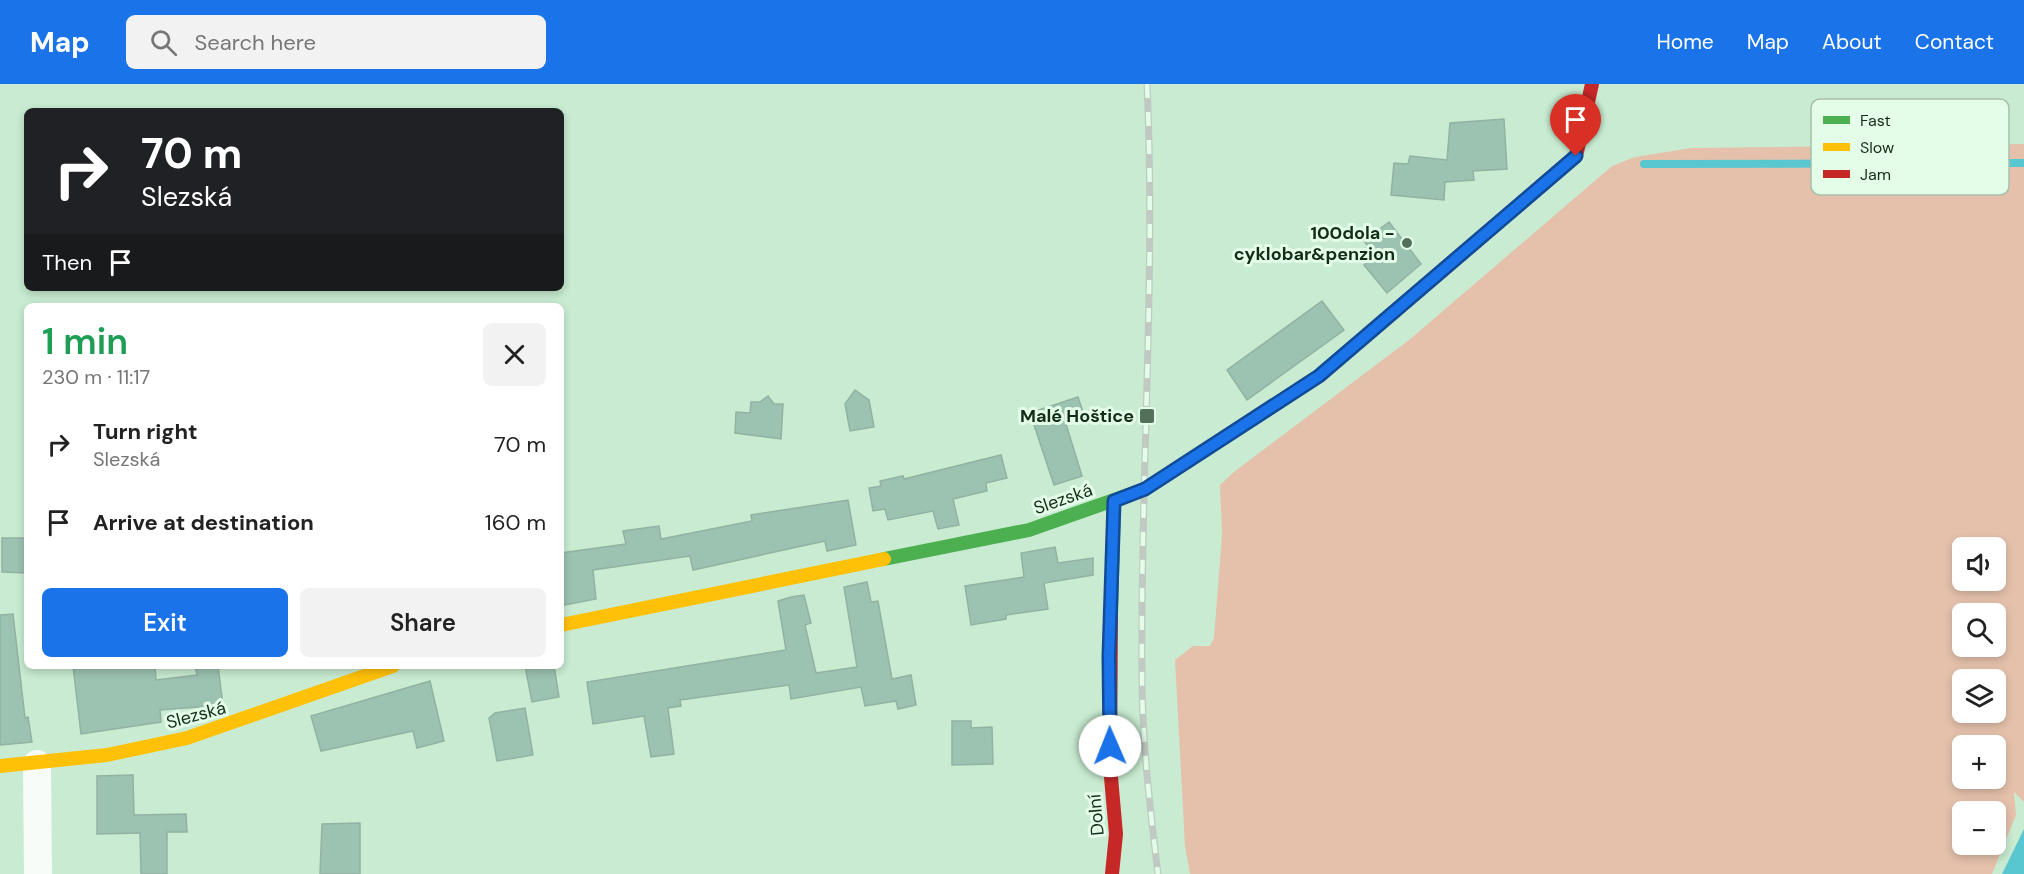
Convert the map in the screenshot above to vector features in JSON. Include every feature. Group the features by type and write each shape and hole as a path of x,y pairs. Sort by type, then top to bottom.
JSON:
{"street":[{"name":"Slezská","path":"564,624 1029,530 1145,489 1319,376 1576,156 1592,84"},
{"name":"Dolní","path":"1112,874 1118,854 1110,769 1109,656 1114,501"},
{"name":"Slezská","path":"0,766 37,764 145,747 209,732 385,669"},
{"path":"37,764 38,874"}],"shaded area":[{"path":"2009,144 2024,144 2024,802 2014,792 2016,815 2006,840 2006,801 1952,801 1952,855 2000,855 1992,874 1190,874 1185,846 1175,660 1193,646 1210,646 1214,638 1222,535 1220,485 1409,340 1612,166 1635,157 1691,148 1811,147 1811,195 2009,195"}],"water":[{"path":"2024,829 2024,874 2002,874"}],"building":[{"path":"1504,119 1507,169 1473,171 1474,180 1445,182 1444,200 1391,195 1394,163 1408,164 1410,156 1447,160 1450,123"},
{"path":"1389,222 1421,264 1387,293 1364,265 1373,258 1364,241"},
{"path":"1322,301 1344,330 1247,400 1227,370"},
{"path":"855,390 869,400 874,427 850,431 845,404"},
{"path":"768,396 774,404 783,404 781,439 735,433 736,412 750,413 751,402 760,402"},
{"path":"1078,397 1085,418 1066,424 1082,476 1054,485 1030,413"},
{"path":"1001,455 1007,478 986,483 987,491 953,499 959,525 938,529 933,511 888,520 885,509 873,511 869,488 881,486 880,481 903,476 904,479"},
{"path":"848,500 856,545 827,551 825,541 693,570 690,556 593,570 596,599 564,605 564,553 626,544 623,531 659,526 661,539 752,521 751,515"},
{"path":"2,538 24,538 24,573 2,572"},
{"path":"1055,547 1058,563 1093,558 1093,575 1044,583 1048,609 1006,615 1006,619 971,625 965,586 1024,577 1021,553"},
{"path":"867,582 871,602 878,601 892,679 911,675 916,705 898,709 896,701 865,706 861,687 791,699 789,685 680,700 681,706 668,708 674,754 651,757 644,716 593,724 587,682 786,650 778,601 791,597 804,595 811,623 805,625 816,673 857,667 844,587"},
{"path":"13,614 25,718 28,717 32,742 0,745 0,615"},
{"path":"73,669 155,669 156,680 197,675 196,669 218,669 223,705 160,710 161,722 81,734"},
{"path":"526,669 554,669 559,697 532,702"},
{"path":"430,681 444,741 417,748 413,731 321,751 311,716"},
{"path":"525,708 533,755 497,761 489,718 495,713"},
{"path":"952,721 971,721 971,728 992,727 993,764 952,765"},
{"path":"133,775 134,815 186,814 187,832 167,832 167,874 141,874 140,833 97,834 97,776"},
{"path":"360,823 360,874 320,874 322,824"}],"waterway":[{"path":"2009,163 2024,163"},
{"path":"1644,164 1811,164"}],"railway":[{"path":"1147,84 1150,232 1143,527 1142,700 1149,799 1158,874"}],"traffic: fast":[{"path":"884,559 1029,530 1145,489 1319,376 1373,330"},
{"path":"1111,615 1114,501"}],"traffic: slow":[{"path":"564,624 884,559"},
{"path":"0,766 107,755 187,738 384,669"}],"traffic: jam":[{"path":"1373,330 1576,156 1592,84"},
{"path":"1111,615 1110,766 1116,834 1112,874"}],"place":[{"name":"100dola - cyklobar&penzion","path":"1407,243"},
{"name":"Malé Hoštice","path":"1147,416"}],"route":[{"path":"1110,746 1109,656 1114,501 1145,489 1319,376 1576,156"}]}
